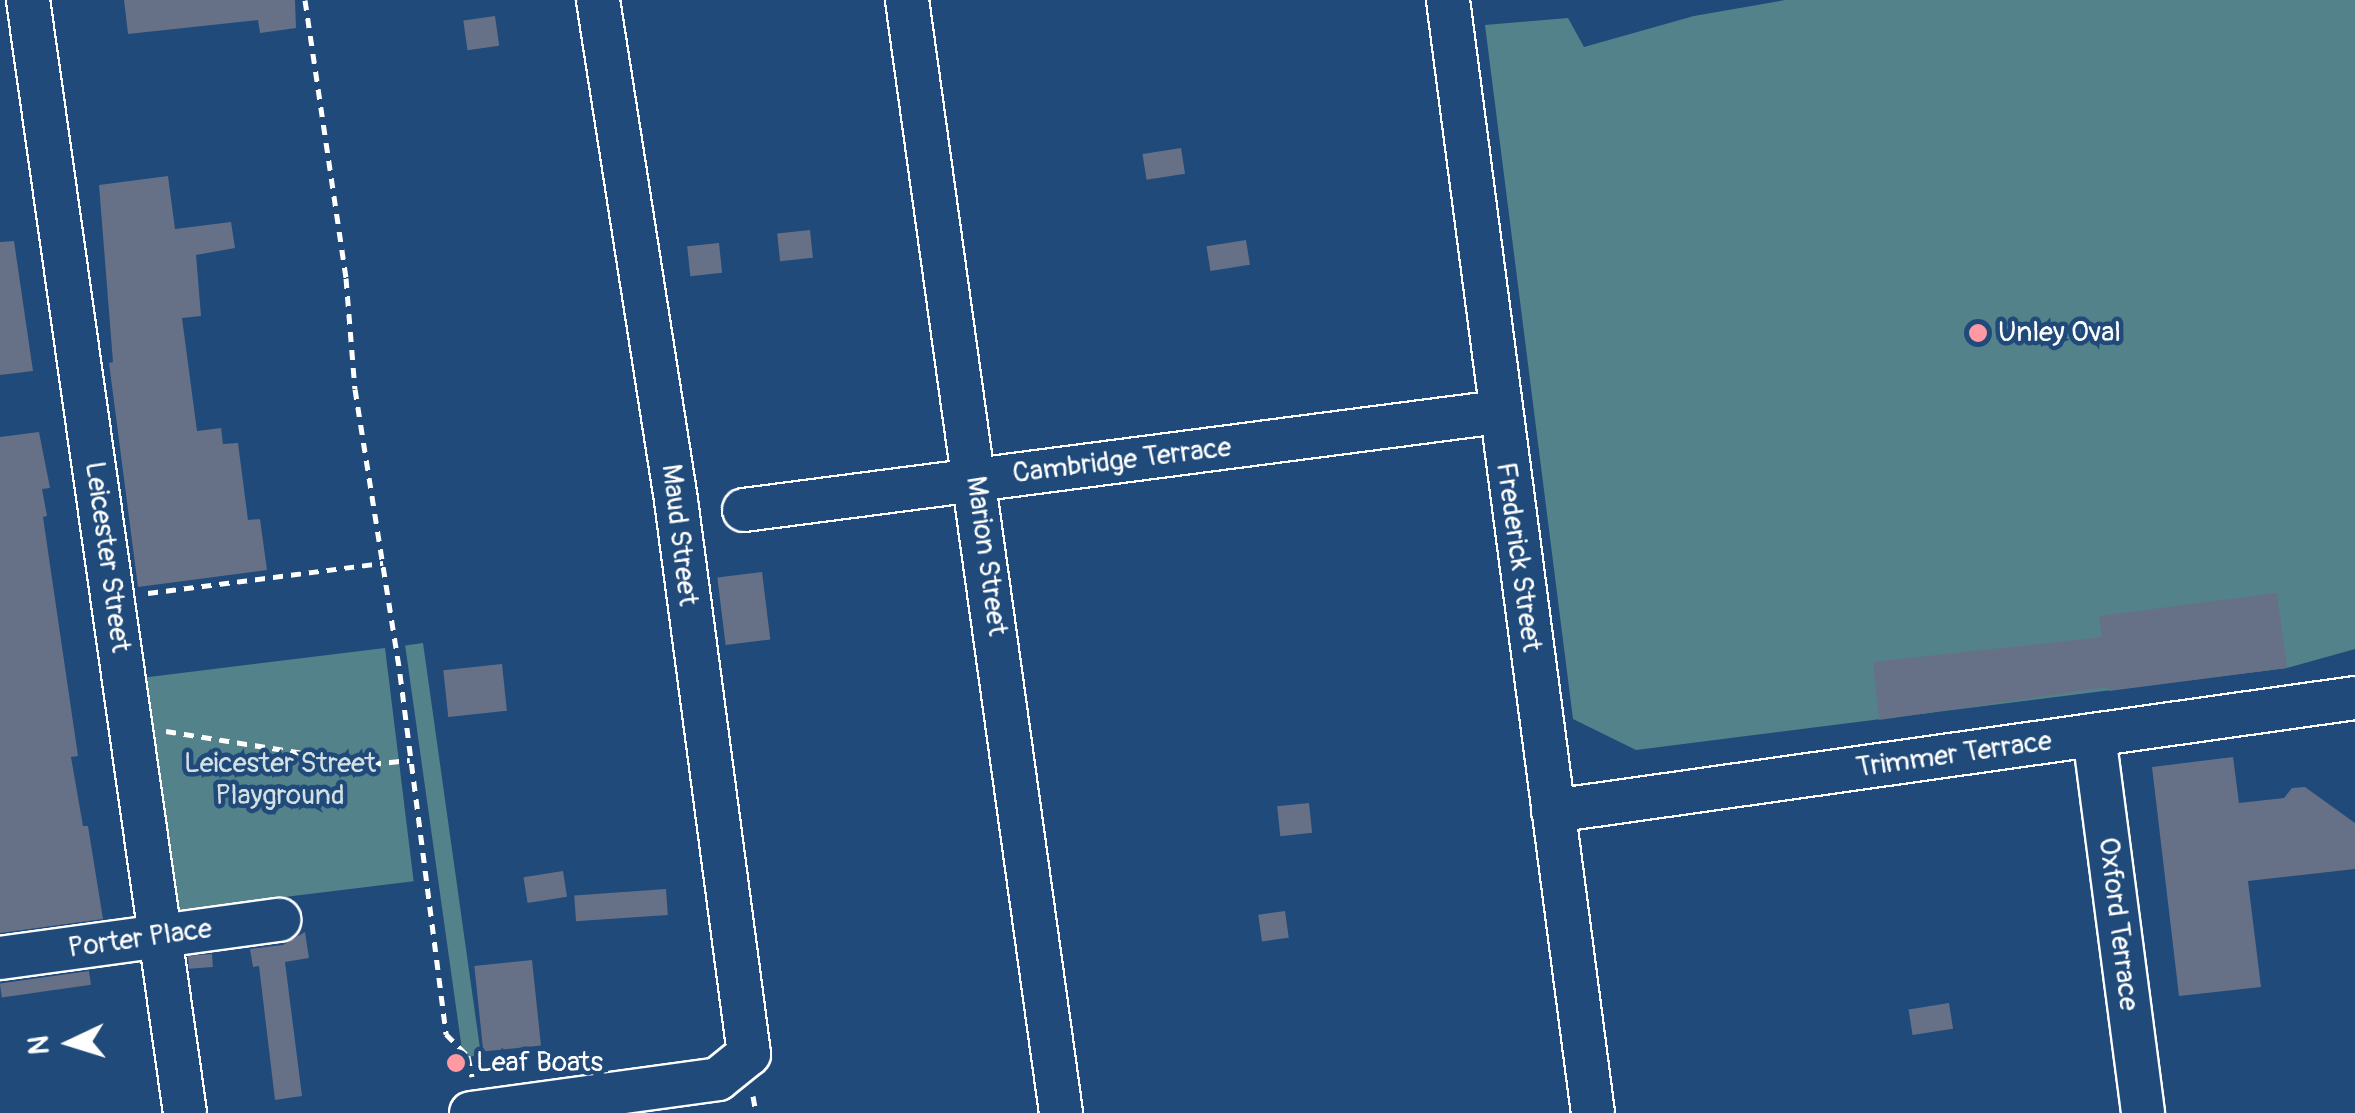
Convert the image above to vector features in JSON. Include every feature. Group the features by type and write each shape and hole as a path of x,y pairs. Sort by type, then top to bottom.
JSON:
{"street":[{"name":"Leicester Street","path":"28,0 185,1113"},
{"name":"Maud Street","path":"472,1101 718,1079 738,1067 748,1054 676,500 598,0"},
{"name":"Marion Street","path":"907,0 1061,1113"},
{"name":"Frederick Street","path":"1448,0 1593,1113"},
{"name":"Cambridge Terrace","path":"744,510 1499,412"},
{"name":"Trimmer Terrace","path":"1553,810 2355,698"},
{"name":"Oxford Terrace","path":"2094,736 2143,1113"},
{"name":"Porter Place","path":"0,958 279,920"}],"path":[{"path":"305,0 346,278 355,389 383,563 446,1034 468,1056 472,1101"},
{"path":"112,598 383,563"},
{"path":"131,732 158,730 371,764 410,760"}],"green space":[{"name":"Unley Oval","path":"1785,0 2355,0 2355,649 2287,668 1636,750 1573,719 1485,25 1568,18 1584,47 1694,16"},
{"path":"423,643 481,1055 463,1057 405,646"},
{"name":"Leicester Street Playground","path":"385,648 414,881 173,911 145,677"}],"building":[{"path":"124,0 295,0 296,28 260,33 258,20 128,34"},
{"path":"495,16 499,46 467,50 463,20"},
{"path":"1181,148 1185,174 1147,180 1142,154"},
{"path":"168,176 175,229 231,222 235,248 196,255 201,316 182,318 197,431 221,428 223,444 238,443 248,520 260,519 267,570 138,587 109,363 113,362 99,185"},
{"path":"810,230 813,258 780,261 777,233"},
{"path":"1246,240 1250,265 1210,271 1206,246"},
{"path":"14,241 33,371 0,375 0,242"},
{"path":"719,243 722,273 690,276 687,246"},
{"path":"39,432 50,488 42,489 47,516 43,517 78,756 71,757 83,826 88,826 103,919 0,933 0,437"},
{"path":"762,572 770,639 726,645 717,577"},
{"path":"2277,593 2287,668 2109,691 2108,687 1879,720 1873,662 2102,637 2099,616"},
{"path":"502,664 507,711 448,717 443,670"},
{"path":"2233,757 2239,803 2284,798 2292,788 2305,787 2355,823 2355,869 2248,881 2261,987 2179,996 2152,767"},
{"path":"1309,803 1312,833 1280,836 1277,806"},
{"path":"563,871 567,897 528,903 523,877"},
{"path":"666,889 668,915 576,921 574,895"},
{"path":"1285,911 1289,938 1262,941 1258,915"},
{"path":"305,932 309,958 285,962 302,1096 275,1100 259,966 253,967 250,949 283,945"},
{"path":"212,954 213,967 189,969 188,956"},
{"path":"532,960 541,1046 483,1052 474,966"},
{"path":"89,971 91,985 2,997 0,984"},
{"path":"1949,1003 1953,1029 1913,1035 1909,1009"}],"place":[{"name":"Unley Oval","path":"1978,333"},
{"name":"Leaf Boats","path":"456,1063"}]}
